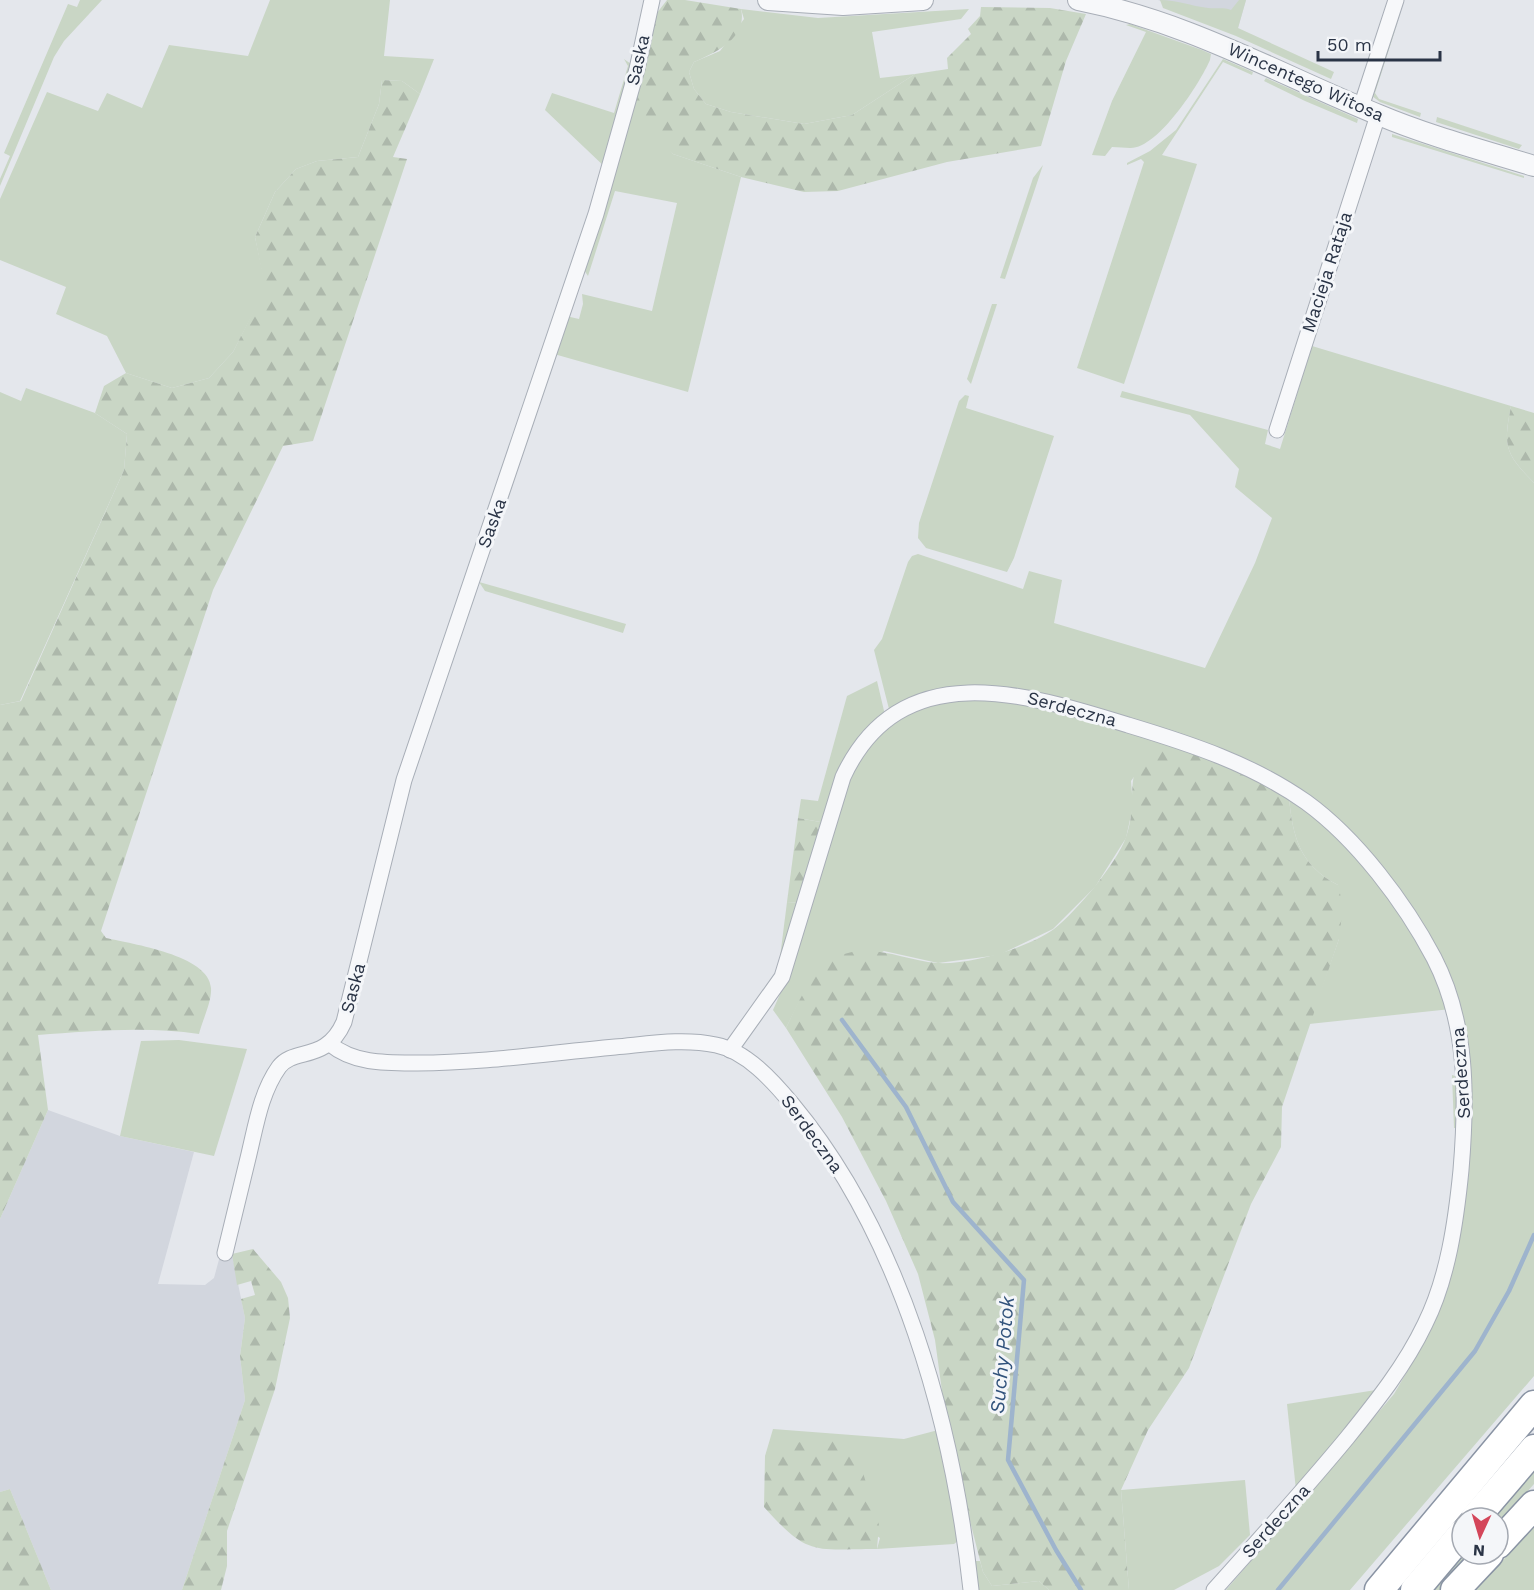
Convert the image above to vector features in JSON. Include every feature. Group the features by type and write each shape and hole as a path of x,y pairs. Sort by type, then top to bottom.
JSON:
{"highway":[{"path":"1379,1590 1534,1405"},
{"path":"1485,1506 1534,1449"},
{"path":"1510,1531 1534,1504"},
{"path":"1415,1590 1450,1548"},
{"path":"1455,1590 1478,1566"}],"street":[{"name":"Saska","path":"330,1044 338,1035 351,1000 407,769 613,161 652,0"},
{"path":"768,0 843,5 923,0"},
{"name":"Wincentego Witosa","path":"1078,0 1141,14 1182,28 1369,111 1534,166"},
{"name":"Macieja Rataja","path":"1277,430 1369,111 1395,0"},
{"name":"Serdeczna","path":"971,1590 965,1535 942,1429 919,1336 895,1278 855,1198 814,1130 772,1080 730,1050 782,977 843,777 853,755 870,732 888,717 926,700 979,691 1013,694 1054,702 1205,749 1266,775 1310,804 1377,872 1434,958 1455,1007 1461,1041 1465,1127 1455,1219 1443,1272 1426,1322 1400,1368 1300,1495 1214,1590"},
{"path":"225,1253 260,1109 274,1076 281,1064 330,1044 349,1058 408,1063 477,1062 678,1041 730,1050"}],"shaded area":[{"path":"1158,0 1246,0 1238,28"},
{"path":"48,1110 120,1136 194,1152 158,1284 205,1285 214,1278 221,1252 232,1254 245,1318 240,1356 245,1400 182,1590 51,1590 10,1489 0,1492 0,1219"}],"green space":[{"path":"80,0 102,0 64,41 54,57 0,186 0,179 10,156 4,153 68,4 77,7"},
{"path":"270,0 390,0 384,56 434,59 420,94 402,81 382,80 379,104 358,157 317,161 296,169 275,192 255,237 266,288 233,352 209,378 172,388 126,373 107,336 56,314 66,287 0,260 0,199 47,92 98,111 107,93 142,108 169,45 248,56"},
{"path":"667,0 685,0 741,9 740,28 735,36 720,49 694,62 689,72 694,89 706,104 731,112 804,124 852,115 915,74 948,69 947,58 971,34 968,29 980,16 981,7 1050,8 1086,14 1066,61 1041,146 947,162 838,191 804,192 741,177 673,154 647,130 633,106 653,18"},
{"path":"1160,0 1231,10 1239,0 1246,0 1238,28 1334,72 1331,79 1236,36 1163,8"},
{"path":"741,9 818,18 969,9 961,19 872,32 880,78 915,74 852,115 804,124 731,112 706,104 694,89 689,72 694,62 720,51 744,19"},
{"path":"1401,12 1375,93 1379,99 1421,113 1420,117 1380,102 1372,96"},
{"path":"1130,24 1211,54 1210,60 1188,98 1153,138 1130,148 1112,147 1105,156 1092,155 1112,101 1146,32 1126,25"},
{"path":"624,59 631,64 606,168 545,110 552,93 614,113 628,66"},
{"path":"1223,59 1253,72 1252,75 1223,62 1162,155 1197,164 1124,384 1077,368 1144,162 1141,159 1127,165 1127,163 1150,151 1176,130"},
{"path":"1266,78 1358,119 1357,123 1264,81"},
{"path":"382,80 402,81 420,94 393,157 407,159 313,441 283,446 213,590 101,931 106,938 184,959 207,977 211,993 199,1034 139,1030 38,1035 48,1110 0,1219 0,705 21,701 124,470 127,434 95,413 104,386 126,373 172,388 209,378 233,352 265,288 255,237 275,192 296,169 317,161 358,157 379,104"},
{"path":"633,106 673,154 741,177 688,392 554,354 566,316 579,319 583,304 582,294 652,311 677,203 615,191 588,276 584,270"},
{"path":"1437,117 1522,145 1519,149 1436,122"},
{"path":"1392,134 1524,176 1524,178 1392,137"},
{"path":"1043,165 1005,279 1000,278 1033,178"},
{"path":"992,304 997,304 971,384 967,379"},
{"path":"1312,346 1511,406 1507,431 1509,449 1517,464 1534,483 1534,1376 1350,1590 1226,1590 1394,1394 1430,1332 1448,1282 1469,1174 1470,1111 1461,1010 1447,969 1433,940 1400,892 1321,805 1255,763 1254,766 1013,689 890,713 874,650 882,639 908,562 912,556 918,554 1023,589 1029,571 1062,580 1054,623 1205,668 1255,563 1272,518 1235,487 1239,469 1190,415 1120,397 1122,391 1268,430 1265,444 1280,449"},
{"path":"26,388 95,413 127,434 124,470 20,701 0,705 0,392 21,401"},
{"path":"965,395 969,396 966,408 1054,436 1014,558 1007,572 926,548 918,538 919,523 959,401"},
{"path":"1511,406 1534,413 1534,483 1517,464 1509,449 1507,431"},
{"path":"479,582 626,624 623,633 485,591"},
{"path":"877,681 885,715 826,823 798,818 801,799 818,801 847,696"},
{"path":"953,697 1010,699 1161,740 1131,781 1133,806 1126,838 1095,887 1053,929 999,955 938,963 884,951 802,996 786,1028 773,1010 787,978 847,778 891,719"},
{"path":"1161,740 1204,753 1289,798 1293,826 1301,849 1315,869 1338,885 1343,906 1339,939 1282,1107 1281,1147 1251,1204 1189,1368 1148,1430 1121,1490 1129,1590 1049,1590 1039,1581 992,1586 983,1572 948,1435 935,1340 918,1274 886,1201 842,1117 786,1028 803,993 820,969 841,955 854,952 882,952 923,961 950,963 1014,949 1054,929 1095,886 1121,848 1130,822 1133,784 1139,762 1147,751"},
{"path":"1289,798 1307,808 1346,847 1399,909 1429,961 1451,1009 1309,1024 1339,939 1338,885 1315,869 1301,849 1293,826"},
{"path":"798,818 826,823 802,903 787,902"},
{"path":"787,902 802,903 778,973"},
{"path":"179,1040 247,1049 214,1156 120,1136 141,1041"},
{"path":"1452,1075 1458,1077 1460,1128 1454,1128"},
{"path":"253,1249 281,1282 288,1298 290,1318 275,1389 227,1531 227,1566 221,1590 182,1590 245,1400 240,1356 245,1318 241,1299 255,1295 251,1281 237,1285 232,1254"},
{"path":"1376,1390 1296,1490 1287,1404"},
{"path":"773,1429 904,1439 942,1429 965,1535 954,1544 877,1549 880,1538 765,1456"},
{"path":"830,1437 856,1450 879,1525 877,1549 813,1547 792,1535 764,1507 765,1456 795,1443"},
{"path":"1534,1470 1534,1484 1510,1511 1510,1506 1503,1506"},
{"path":"1245,1480 1250,1535 1219,1566 1174,1590 1129,1590 1121,1490"},
{"path":"10,1489 51,1590 0,1590 0,1492"},
{"path":"1534,1527 1534,1590 1475,1590 1497,1566 1510,1566 1510,1553"},
{"path":"973,1561 980,1561 983,1572 992,1586 1039,1581 1049,1590 976,1590"},
{"path":"1452,1566 1462,1566 1440,1590 1431,1590"}],"waterway":[{"name":"Suchy Potok","path":"842,1020 906,1107 953,1202 1024,1280 1008,1460 1056,1550 1081,1590"},
{"path":"1278,1590 1475,1351 1509,1291 1534,1235"}]}
